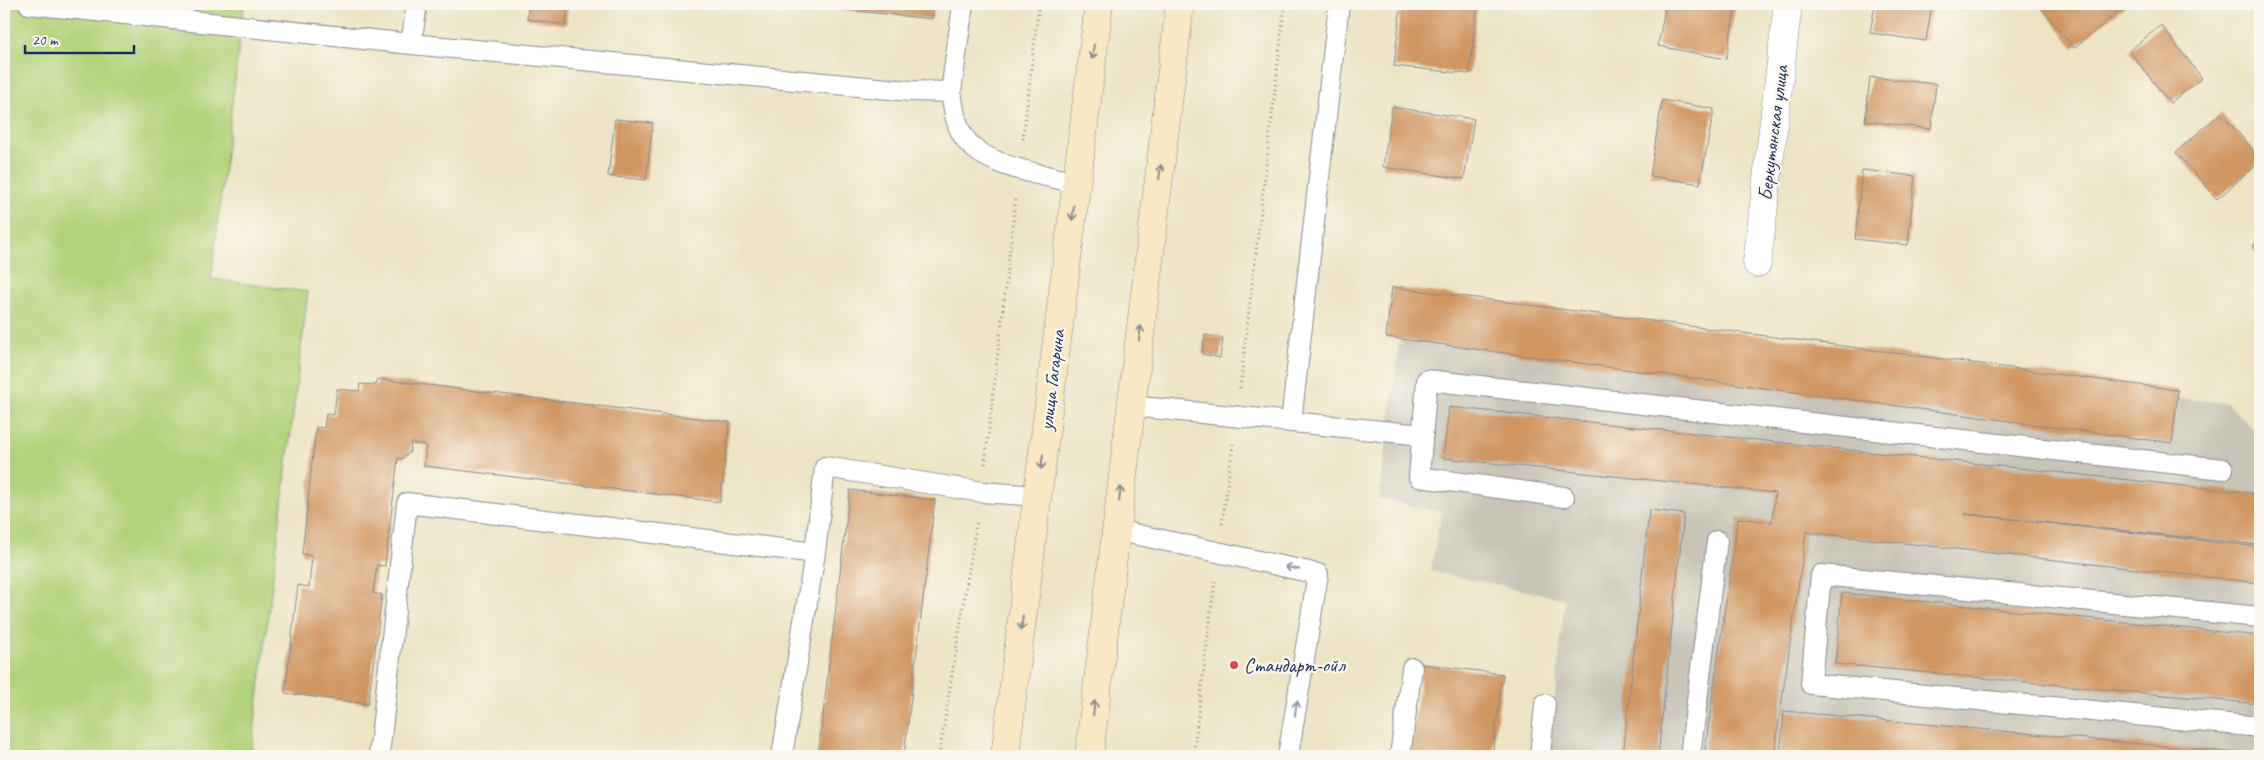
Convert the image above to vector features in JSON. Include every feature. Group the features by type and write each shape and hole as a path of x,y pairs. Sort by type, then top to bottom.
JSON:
{"street":[{"name":"улица Гагарина","path":"1005,756 1098,4"},
{"path":"1089,756 1180,4"},
{"name":"Беркутянская улица","path":"1757,263 1788,4"}],"lane":[{"path":"30,4 412,44 910,91 951,92"},
{"path":"412,44 417,4"},
{"path":"963,4 951,92 957,122 966,141 996,163 1077,183"},
{"path":"1291,422 1339,4"},
{"path":"1564,497 1419,477 1427,380 2224,468"},
{"path":"1131,406 1423,435"},
{"path":"782,756 815,553 825,467 982,492 1038,496"},
{"path":"380,756 407,503 815,553"},
{"path":"1116,530 1318,574 1288,756"},
{"path":"1690,756 1717,541"},
{"path":"2260,617 1822,575 1811,684 2260,727"},
{"path":"1400,756 1412,668"},
{"path":"1540,756 1545,704"}],"path":[{"path":"939,756 982,492 1039,4"},
{"path":"1193,756 1236,417 1284,4"}],"shaded area":[{"path":"1403,315 2227,403 2260,436 2260,756 1549,756 1565,599 1430,571 1442,512 1379,499"}],"green space":[{"path":"4,4 244,4 211,279 308,292 251,756 4,756"}],"building":[{"path":"529,4 568,4 566,25 527,19"},
{"path":"792,4 934,4 932,19"},
{"path":"1401,4 1478,4 1469,74 1394,66"},
{"path":"1666,4 1736,4 1726,59 1658,46"},
{"path":"1875,4 1932,4 1926,41 1870,33"},
{"path":"2038,4 2123,4 2125,6 2074,48"},
{"path":"2161,25 2202,78 2170,103 2129,51"},
{"path":"1870,77 1936,84 1931,129 1865,121"},
{"path":"1662,100 1714,109 1700,184 1650,176"},
{"path":"1392,107 1474,119 1464,179 1383,167"},
{"path":"2221,113 2260,158 2260,162 2217,199 2176,152"},
{"path":"615,119 653,123 646,180 608,176"},
{"path":"1862,170 1915,176 1908,245 1855,239"},
{"path":"2260,240 2260,256 2252,247"},
{"path":"1392,287 2178,390 2172,443 1386,337"},
{"path":"1205,335 1223,338 1220,358 1202,354"},
{"path":"378,379 730,422 720,502 424,466 426,445 411,443 410,452 402,459 398,458 385,566 377,565 373,593 382,595 368,704 285,693 298,585 309,587 312,556 302,554 316,427 324,428 326,414 334,415 337,389 359,391 360,384 376,385"},
{"path":"1449,407 2260,494 2260,545 1965,514 2260,547 2260,583 1806,532 1774,756 1704,756 1738,518 1772,522 1775,493 1443,458"},
{"path":"850,490 935,500 904,756 818,756"},
{"path":"1649,510 1684,514 1658,756 1623,756"},
{"path":"1842,593 2260,636 2260,704 1835,664"},
{"path":"1422,664 1503,674 1492,756 1410,756"},
{"path":"1784,711 2260,755 2260,756 1780,756"}],"place":[{"name":"Стандарт-ойл","path":"1234,665"}]}
